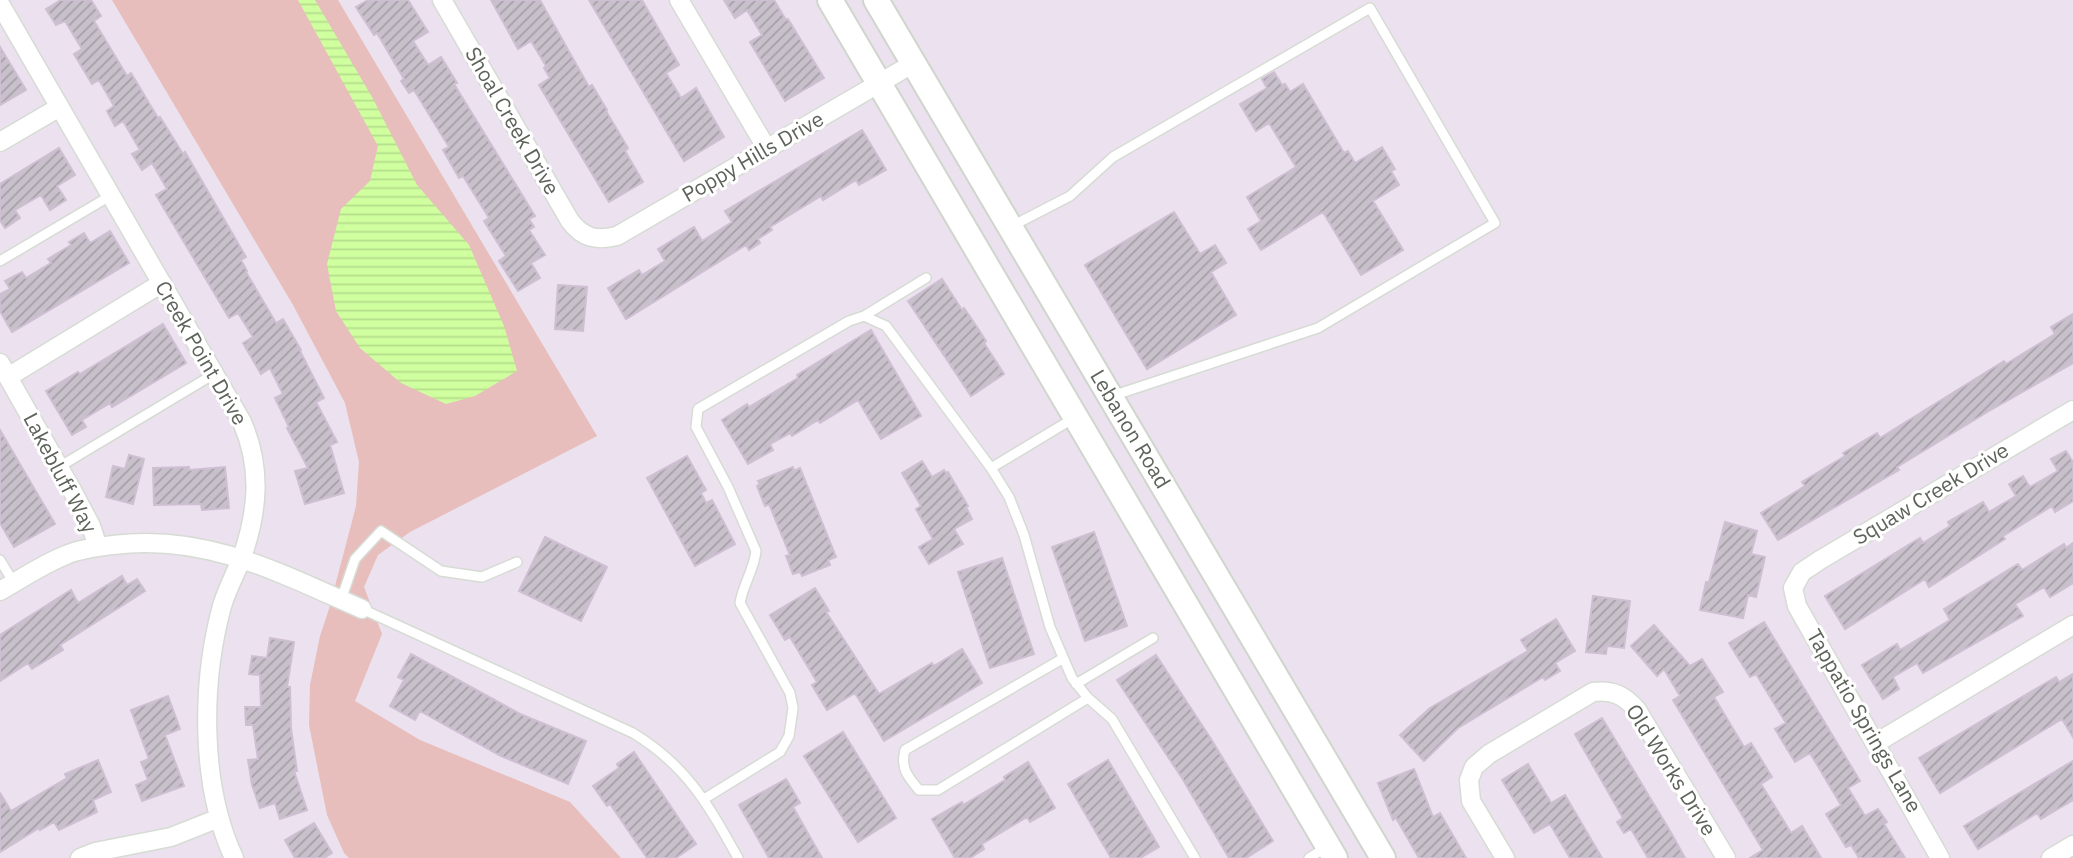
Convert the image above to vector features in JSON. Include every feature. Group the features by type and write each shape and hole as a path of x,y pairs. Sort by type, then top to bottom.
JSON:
{"main road":[{"name":"Lebanon Road","path":"831,0 1076,417 1324,854"},
{"name":"Lebanon Road","path":"876,0 1383,858"},
{"path":"1076,417 1111,397"},
{"path":"1324,854 1364,825"}],"street":[{"name":"Shoal Creek Drive","path":"442,0 570,221 588,238"},
{"path":"679,0 766,149"},
{"name":"Creek Point Drive","path":"0,5 6,27 58,108 162,283 249,438 257,470 253,517 242,557 219,616 208,689 210,769 219,818 234,858"},
{"name":"Poppy Hills Drive","path":"588,238 604,240 617,236 914,63"},
{"path":"0,142 58,108"},
{"path":"4,370 162,283"},
{"name":"Lakebluff Way","path":"4,370 91,526 98,547"},
{"name":"Squaw Creek Drive","path":"1795,583 1802,572 1820,560 2073,410"},
{"path":"7,587 65,555 98,547 159,543 200,547 242,557 362,609"},
{"name":"Tappatio Springs Lane","path":"1795,583 1793,593 1797,606 1940,858"},
{"path":"1876,743 2073,625"},
{"name":"Old Works Drive","path":"1505,858 1471,801 1468,789 1474,767 1499,748 1593,692 1608,690 1626,697 1637,710 1726,858"},
{"path":"80,858 95,852 171,837 219,818"},
{"path":"2051,858 2073,845"}],"lane":[{"path":"1010,227 1070,196 1113,157 1370,8 1495,223 1318,328 1111,397"},
{"path":"0,261 110,196"},
{"path":"704,799 780,752 789,736 793,708 785,681 740,603 756,551 728,487 696,427 698,409 926,278"},
{"path":"864,316 886,326 991,468 1009,497 1024,535 1062,659 1076,684 1112,719 1195,858"},
{"path":"59,467 214,373"},
{"path":"991,468 1076,417"},
{"path":"341,600 355,559 381,531 441,571 482,577 517,562"},
{"path":"0,559 7,587"},
{"path":"362,609 633,733 669,758 704,799 738,858"},
{"path":"1076,684 1153,638"},
{"path":"1062,659 905,750 904,769 909,779 919,790 938,790 1088,698"}],"shaded area":[{"path":"112,0 338,0 597,436 410,532 378,555 364,587 382,634 355,701 420,740 570,802 621,858 349,858 344,853 327,815 309,725 310,685 320,636 356,506 359,462 345,403 293,305"},
{"path":"298,0 315,0 372,97 417,185 469,245 504,326 517,371 475,396 446,404 401,383 360,348 336,311 327,264 341,209 370,181 378,146"}],"building":[{"path":"61,0 91,0 101,16 94,21 127,76 131,73 158,118 160,117 183,154 185,152 246,257 241,260 246,272 276,323 283,319 301,350 324,398 316,402 337,442 330,445 344,493 305,504 295,471 308,468 275,398 283,394 270,368 261,374 243,343 253,337 238,313 229,318 156,195 167,189 152,163 142,170 132,154 140,150 123,121 115,126 107,111 114,106 99,80 92,84 74,54 82,49 65,21 56,25 46,9"},
{"path":"368,0 408,0 428,32 413,41 428,65 441,57 457,83 454,84 535,216 529,219 534,227 529,230 545,255 531,263 540,278 518,291 499,261 506,256 484,221 489,218 463,176 459,178 443,150 449,147 414,90 409,93 401,81 404,79 377,33 374,35 356,7"},
{"path":"491,0 540,0 589,87 592,85 607,110 628,148 625,151 643,182 609,202 539,85 550,78 544,68 546,66 531,41 518,49"},
{"path":"589,0 642,0 679,65 666,73 681,98 696,88 724,137 684,161"},
{"path":"724,0 774,0 824,78 785,101 750,42 762,35 747,10 735,18"},
{"path":"0,47 26,90 0,105"},
{"path":"1274,72 1290,92 1303,84 1344,153 1348,151 1355,163 1382,147 1395,169 1391,171 1399,185 1373,201 1403,250 1361,275 1323,212 1261,250 1248,229 1261,221 1247,197 1296,167 1269,123 1256,131 1240,104 1267,88 1262,79"},
{"path":"862,130 886,170 859,185 856,180 823,200 821,196 770,227 772,230 758,239 760,243 749,250 746,245 626,319 608,288 639,270 642,275 665,261 658,249 694,227 702,241 732,222 725,211"},
{"path":"59,148 75,175 57,186 66,200 50,210 41,195 15,210 20,218 5,228 0,220 0,184"},
{"path":"1174,212 1200,254 1215,245 1226,263 1211,272 1236,315 1147,369 1085,265"},
{"path":"110,231 129,263 12,332 0,311 0,294 10,289 5,281 22,272 26,278 51,263 48,259 71,245 69,242 84,233 90,243"},
{"path":"942,279 962,310 964,308 977,327 1004,374 971,396 908,301"},
{"path":"558,285 587,287 583,331 555,329"},
{"path":"2073,314 2073,363 1897,467 1899,470 1778,540 1761,513 1805,486 1802,482 1845,456 1843,453 1877,433 1880,438 2004,361 2006,364 2055,334 2051,327"},
{"path":"163,324 186,363 112,407 110,403 82,420 86,427 72,435 46,391 78,372 80,374"},
{"path":"871,330 921,416 881,439 858,400 820,423 818,420 792,436 790,433 770,444 773,450 748,464 722,420 798,378 797,375"},
{"path":"0,430 55,524 14,547 0,523"},
{"path":"2066,451 2073,462 2073,501 2055,512 2052,506 1929,587 1925,579 1845,629 1825,596 1920,538 1923,543 1950,526 1948,522 1983,502 1989,512 2016,496 2009,484 2023,476 2030,487 2058,471 2051,459"},
{"path":"129,455 144,459 133,504 106,497 113,466 125,469"},
{"path":"687,456 706,490 701,493 706,503 712,500 735,544 695,566 647,478"},
{"path":"922,461 932,477 944,470 948,472 968,506 966,507 972,519 954,529 963,544 929,564 919,547 933,539 916,509 921,506 902,473"},
{"path":"189,467 189,470 225,467 229,508 202,510 201,504 154,505 153,468"},
{"path":"793,467 794,471 800,468 836,557 828,560 830,565 802,576 800,572 793,574 786,556 790,555 769,504 765,506 757,486 760,484 758,481"},
{"path":"1725,522 1757,531 1751,554 1765,557 1756,597 1748,595 1743,618 1700,610"},
{"path":"1094,532 1127,626 1085,641 1052,547"},
{"path":"545,537 607,567 581,621 519,591"},
{"path":"2073,543 2073,583 2050,597 2044,587 2015,604 2023,616 1923,673 1917,663 1893,677 1899,689 1883,699 1862,665 1897,644 1900,650 1950,620 1944,609 2018,564 2022,570 2064,544 2066,548"},
{"path":"1002,558 1034,654 990,668 958,572"},
{"path":"122,576 127,585 137,579 145,591 60,645 63,650 32,669 28,663 0,681 0,635 71,590 78,603"},
{"path":"815,588 829,611 826,612 879,694 962,649 982,683 884,741 855,693 827,710 812,685 817,682 790,637 785,640 770,615"},
{"path":"1593,596 1630,601 1624,648 1607,646 1606,654 1586,652"},
{"path":"1556,619 1575,651 1555,663 1560,671 1545,680 1543,677 1458,728 1424,761 1400,735 1430,708 1528,651 1521,640"},
{"path":"1764,622 1860,781 1848,788 1865,816 1878,809 1905,858 1859,858 1851,845 1846,847 1826,814 1841,805 1810,753 1795,762 1775,729 1786,723 1756,674 1750,677 1729,643"},
{"path":"1654,625 1690,666 1702,659 1723,692 1714,697 1744,747 1751,743 1772,777 1761,784 1791,833 1802,826 1821,858 1750,858 1763,850 1673,700 1680,696 1664,669 1657,676 1631,646"},
{"path":"270,638 294,642 287,687 290,687 291,729 297,771 294,771 307,810 280,819 275,803 260,808 252,785 248,760 258,759 253,725 246,725 245,707 261,707 260,675 249,674 252,656 267,658"},
{"path":"411,654 520,714 586,741 568,784 501,756 420,711 415,720 390,706 404,680 398,677"},
{"path":"1156,655 1273,841 1246,858 1229,858 1182,778 1117,680"},
{"path":"2073,674 2073,737 2062,719 1940,793 1919,758 2056,677 2059,682"},
{"path":"168,696 180,729 165,735 184,786 142,801 136,785 148,780 141,762 149,759 131,710"},
{"path":"1602,718 1685,858 1648,858 1631,829 1624,833 1617,822 1623,818 1575,734"},
{"path":"843,732 896,818 858,842 804,756"},
{"path":"634,752 696,844 676,858 647,858 610,804 607,806 593,786 619,768 617,764"},
{"path":"98,760 111,792 93,800 97,812 59,830 54,822 40,830 39,828 0,852 0,793 11,811 67,778 65,774"},
{"path":"1108,760 1159,847 1140,858 1111,858 1068,784"},
{"path":"2073,761 2073,800 2041,819 2037,813 1978,849 1964,826"},
{"path":"1028,762 1055,808 1030,822 1027,817 982,844 984,849 970,858 955,858 932,819 962,802 963,805 1005,780 1004,777"},
{"path":"1528,764 1551,803 1565,795 1602,858 1570,858 1550,824 1534,833 1502,780"},
{"path":"1414,769 1433,817 1440,813 1466,858 1419,858 1396,818 1393,820 1378,783"},
{"path":"786,779 800,803 793,807 822,858 769,858 739,805"},
{"path":"314,823 332,853 324,858 295,858 285,840"}]}
